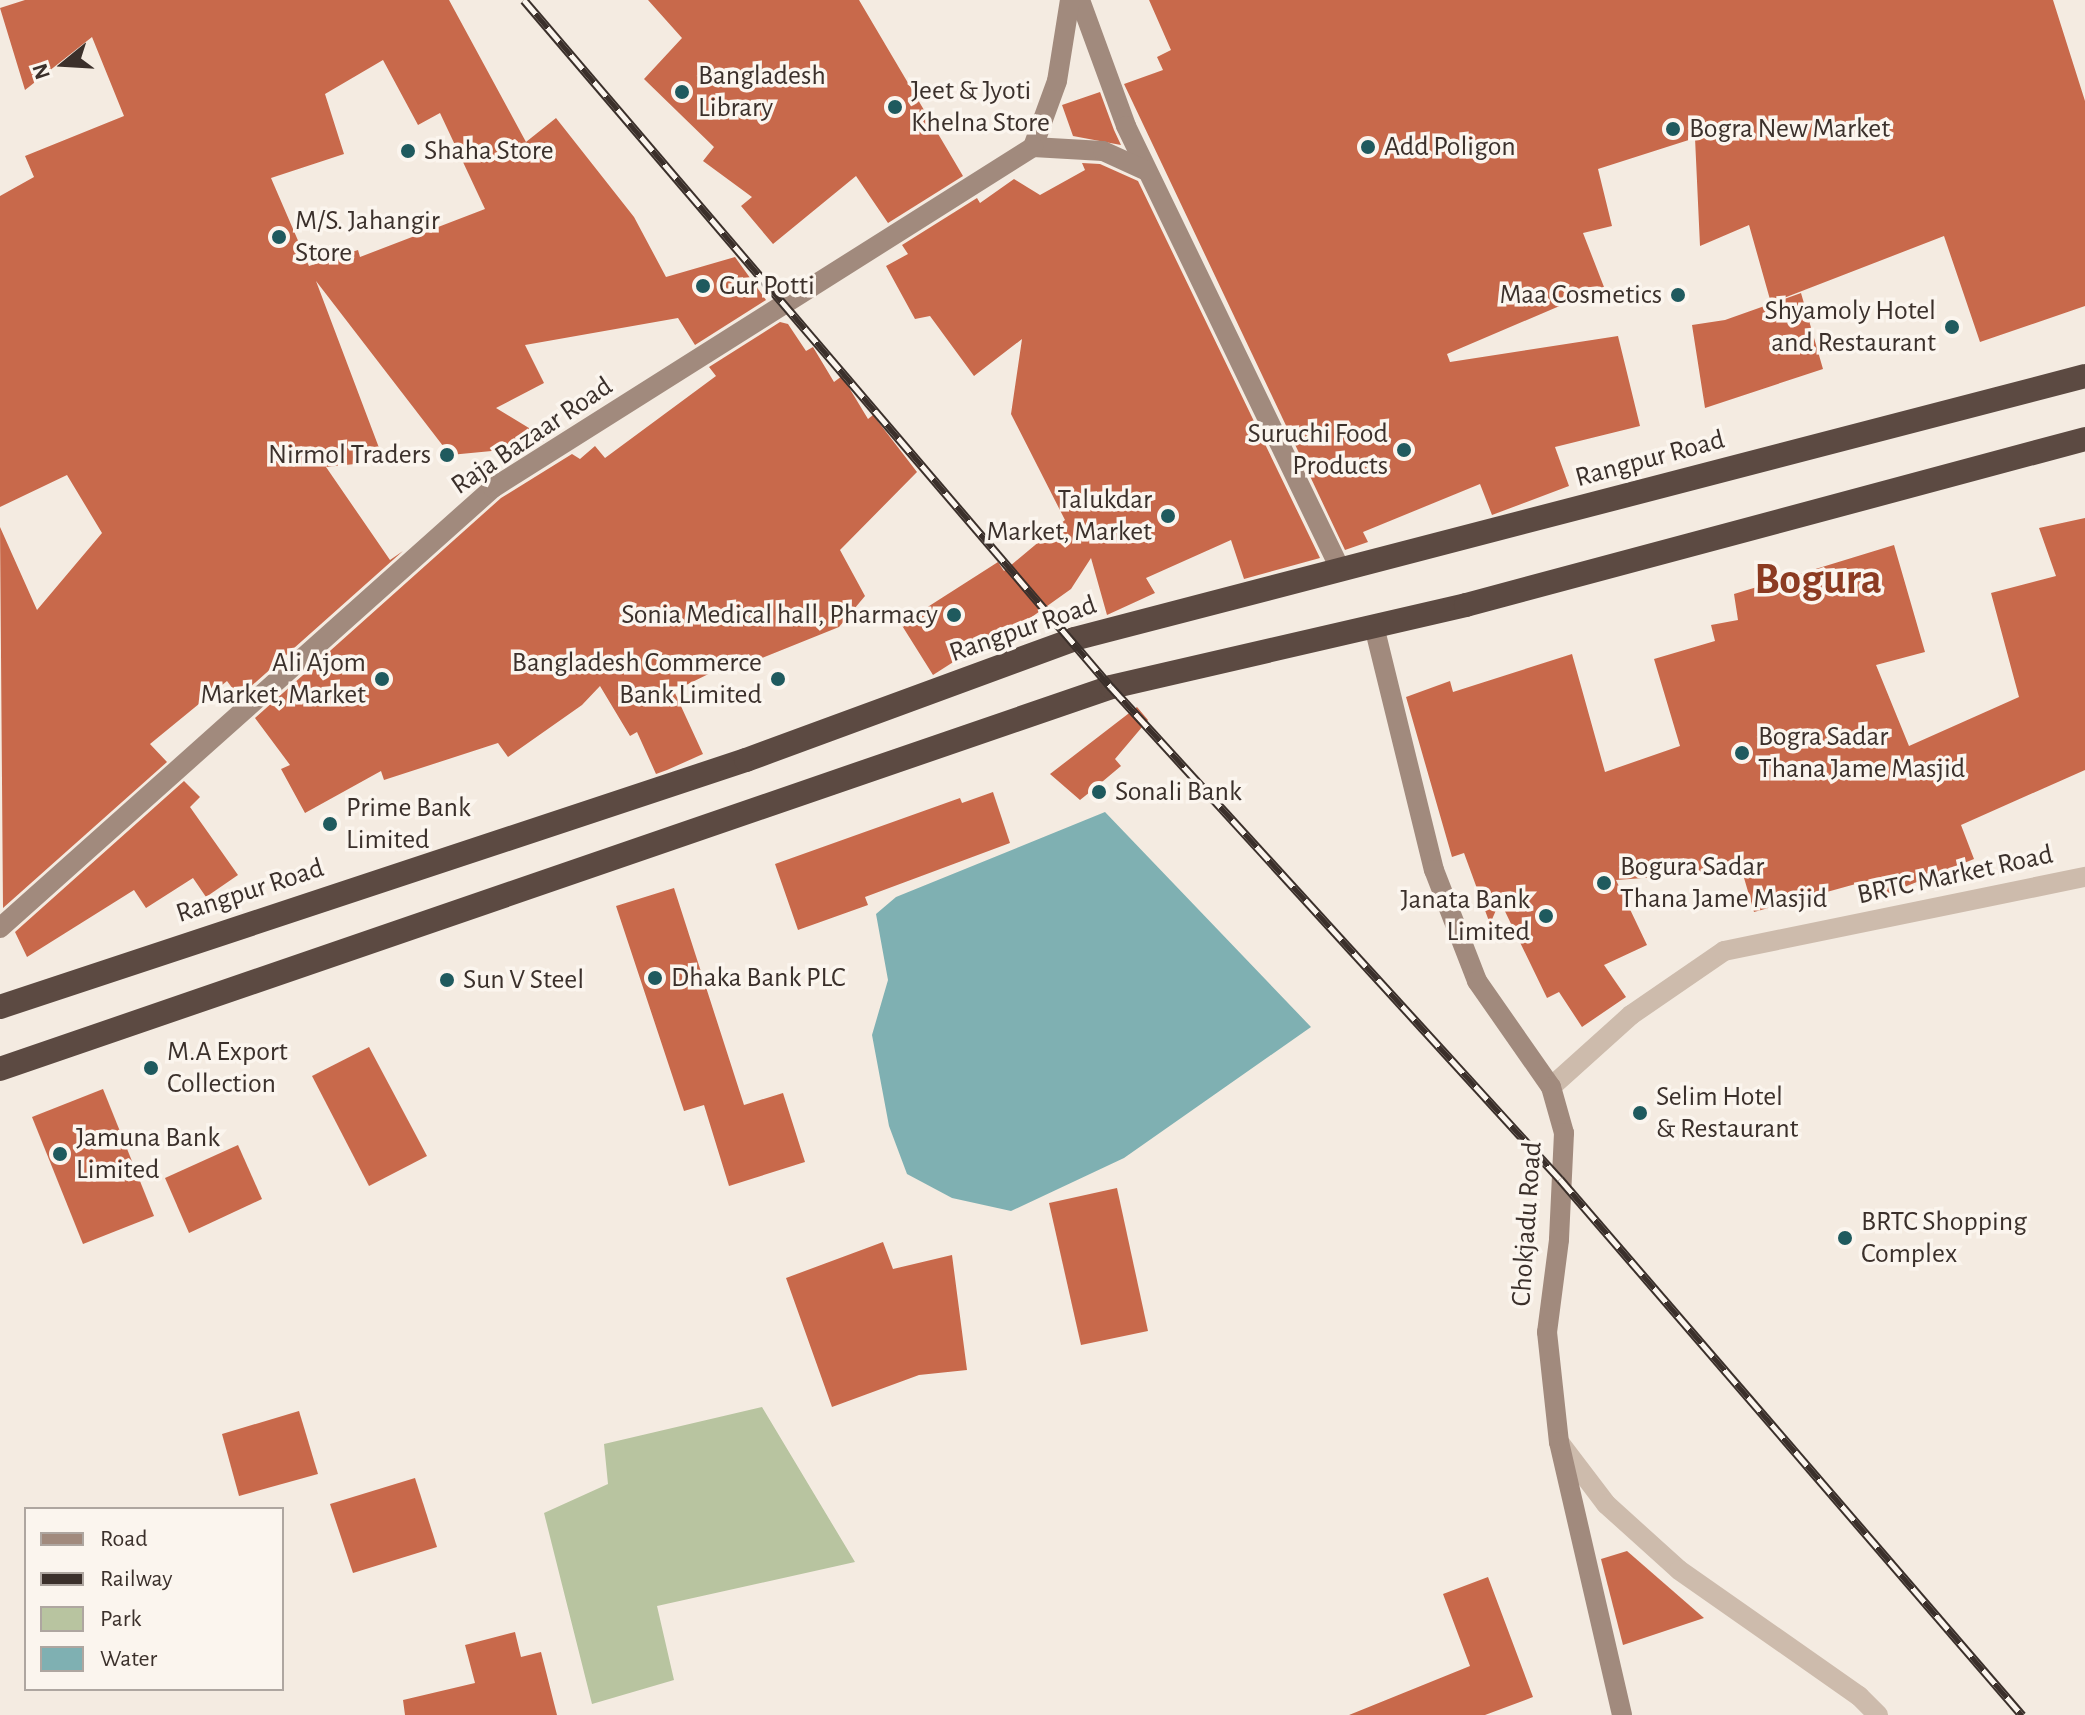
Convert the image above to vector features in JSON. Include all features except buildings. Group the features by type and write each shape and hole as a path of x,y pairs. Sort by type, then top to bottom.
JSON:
{"highway":[{"name":"Rangpur Road","path":"0,1007 746,760 1074,639 2085,376"},
{"path":"0,1069 1111,687 1374,626 2085,439"}],"street":[{"path":"1070,0 1057,81 1033,147 1103,151 1147,171"},
{"path":"1080,0 1147,171 1341,571"},
{"name":"Raja Bazaar Road","path":"0,928 493,488 1033,147"},
{"name":"Chokjadu Road","path":"1374,626 1439,884 1477,981 1551,1087 1564,1133 1559,1240 1547,1332 1559,1442 1622,1715"},
{"name":"BRTC Market Road","path":"1551,1087 1631,1015 1724,951 2085,877"},
{"path":"1559,1442 1606,1504 1679,1570 1859,1696 1878,1715"}],"green space":[{"path":"762,1407 855,1562 657,1606 674,1680 592,1704 544,1513 608,1484 604,1444"}],"water":[{"path":"1105,812 1311,1027 1124,1158 1011,1211 952,1198 907,1174 889,1126 872,1035 888,980 876,914 896,897"}],"railway":[{"path":"524,0 1111,687 1560,1179 2022,1715"}],"place":[{"name":"Bangladesh Library","path":"682,92"},
{"name":"Jeet & Jyoti Khelna Store","path":"895,107"},
{"name":"Bogra New Market","path":"1673,129"},
{"name":"Add Poligon","path":"1368,147"},
{"name":"Shaha Store","path":"408,151"},
{"name":"M/S. Jahangir Store","path":"279,237"},
{"name":"Gur Potti","path":"703,286"},
{"name":"Maa Cosmetics","path":"1678,295"},
{"name":"Shyamoly Hotel and Restaurant","path":"1952,327"},
{"name":"Suruchi Food Products","path":"1404,450"},
{"name":"Nirmol Traders","path":"447,455"},
{"name":"Talukdar Market, Market","path":"1168,516"},
{"name":"Sonia Medical hall, Pharmacy","path":"954,615"},
{"name":"Ali Ajom Market, Market","path":"382,679"},
{"name":"Bangladesh Commerce Bank Limited","path":"778,679"},
{"name":"Bogra Sadar Thana Jame Masjid","path":"1742,753"},
{"name":"Sonali Bank","path":"1099,792"},
{"name":"Prime Bank Limited","path":"330,824"},
{"name":"Bogura Sadar Thana Jame Masjid","path":"1604,883"},
{"name":"Janata Bank Limited","path":"1546,916"},
{"name":"Dhaka Bank PLC","path":"655,978"},
{"name":"Sun V Steel","path":"447,980"},
{"name":"M.A Export Collection","path":"151,1068"},
{"name":"Selim Hotel & Restaurant","path":"1640,1113"},
{"name":"Jamuna Bank Limited","path":"60,1154"},
{"name":"BRTC Shopping Complex","path":"1845,1238"}],"district":[{"name":"Bogura","path":"1818,580"}]}
